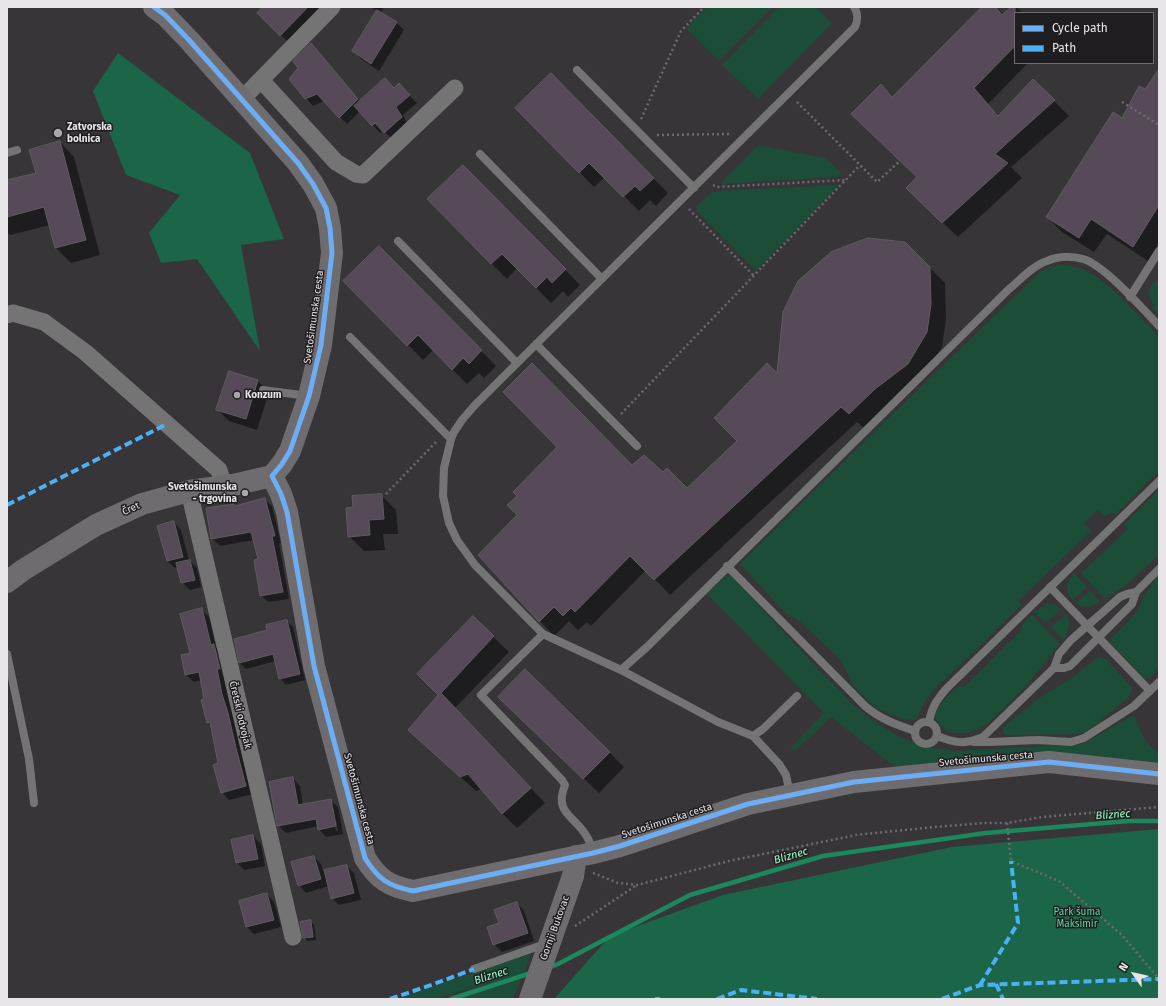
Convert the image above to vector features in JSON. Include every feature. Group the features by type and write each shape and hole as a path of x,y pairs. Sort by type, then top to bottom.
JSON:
{"street":[{"name":"Svetošimunska cesta","path":"154,7 165,15 189,40 298,162 313,184 326,208 330,228 332,253 321,345 309,396 290,451 272,476 281,494 287,512 314,666 366,858 373,871 384,881 398,888 413,891 581,862 620,846 748,804 861,781 1049,762 1159,774"},
{"path":"242,99 332,7"},
{"path":"261,80 336,162 356,174 363,175 455,88"},
{"path":"7,315 13,313 44,322 85,352 219,470 224,486"},
{"name":"Čret","path":"7,582 23,570 96,525 142,504 189,491 224,486 272,476"},
{"name":"Čretski odvojak","path":"189,491 293,938"},
{"name":"Gornji Bukovac","path":"532,992 547,948 581,862"}],"lane":[{"path":"790,795 786,775 779,764 753,736 718,722 622,670 543,634 475,565 461,547 453,532 447,515 443,488 444,468 451,439 457,427 468,413 855,27 857,17 854,7"},
{"path":"577,70 694,188"},
{"path":"7,153 17,150"},
{"path":"480,154 602,279"},
{"path":"398,241 517,363"},
{"path":"1130,297 1159,251"},
{"path":"622,670 997,301 1034,268 1046,261 1058,258 1067,257 1084,259 1098,267 1159,326"},
{"path":"350,337 451,439"},
{"path":"536,344 637,446"},
{"path":"263,390 309,396"},
{"path":"928,722 932,709 946,689 1159,481"},
{"path":"727,566 865,706 873,713 891,723 915,731"},
{"path":"1054,668 1064,668 1070,666 1132,604 1136,592 1159,569"},
{"path":"1050,587 1150,691"},
{"path":"970,742 983,737 1054,668 1058,654 1071,640 1120,597 1136,592"},
{"path":"543,634 481,695 562,780 565,786 562,793 562,806 587,836 581,862"},
{"path":"7,654 29,759 34,803"},
{"path":"937,736 953,742 1038,740 1071,742 1084,738 1134,706 1159,682"},
{"path":"753,736 763,729 797,696"},
{"path":"921,722 928,722 932,723 937,729 937,736 932,742 922,743 916,738 916,727 921,722"},
{"path":"474,969 547,948"}],"path":[{"path":"704,7 681,31 639,133 733,134"},
{"path":"797,102 877,182 900,161"},
{"path":"1122,102 1159,125"},
{"path":"613,422 860,165"},
{"path":"712,184 717,187 846,180"},
{"path":"689,208 754,276"},
{"path":"386,494 439,439"},
{"path":"573,928 638,885 729,861 856,835 935,827 1007,823 1042,817 1159,807"},
{"path":"1007,823 1011,861 1058,881 1122,935 1159,979"},
{"path":"581,862 594,873 618,882 638,885"}],"green space":[{"path":"707,7 772,7 719,61 686,28"},
{"path":"779,7 815,7 832,23 758,99 722,65"},
{"path":"118,53 250,153 284,239 241,245 260,351 197,259 161,263 149,233 180,195 126,175 93,91"},
{"path":"758,145 826,158 841,173 837,177 720,184"},
{"path":"839,185 756,271 697,211 696,207 708,195 716,191"},
{"path":"1061,265 1082,269 1102,281 1123,299 1159,336 1159,471 1115,515 1111,512 1105,517 1098,510 1084,523 1091,531 1018,601 1022,605 931,693 924,703 917,718 914,720 902,719 876,708 856,689 841,660 797,619 787,614 740,564 1039,273 1049,267"},
{"path":"1155,280 1159,282 1159,316 1152,308 1154,305 1149,295 1149,290"},
{"path":"1159,490 1159,555 1125,586 1105,599 1081,573 1128,529 1124,525"},
{"path":"1074,573 1087,587 1073,600 1068,593 1067,586"},
{"path":"729,574 850,702 872,720 899,737 926,747 955,751 1045,746 1074,746 1088,741 1134,715 1150,746 1159,754 1159,770 896,767 831,717 795,751 791,747 824,713 707,594"},
{"path":"1159,575 1159,668 1150,677 1145,679 1110,642 1111,639 1135,614 1148,589"},
{"path":"1090,591 1100,602 1088,607 1076,603"},
{"path":"1047,604 1054,604 1062,609 1046,623 1034,612"},
{"path":"1066,614 1069,623 1064,640 1051,627"},
{"path":"1032,615 1060,644 1024,688 987,724 975,730 963,733 950,732 944,729 939,724 936,716 938,709 943,702 958,686 964,687 1020,632 1022,625"},
{"path":"1100,657 1106,659 1131,687 1132,691 1128,698 1098,723 1086,731 1077,734 1004,734 1004,727 1042,696 1071,679 1095,659"},
{"name":"Park šuma Maksimir","path":"1159,829 1159,999 554,999 610,936 723,895 952,847"},
{"path":"531,954 524,973 435,999 393,999"},
{"path":"521,980 513,999 457,999"}],"building":[{"path":"263,7 308,7 280,36 257,13"},
{"path":"982,7 996,7 1002,15 1011,7 1015,7 1014,47 974,88 998,116 1033,79 1055,100 995,154 1008,163 942,223 906,188 917,177 851,114 881,84 892,97"},
{"path":"377,10 397,22 371,64 352,51"},
{"path":"311,43 358,99 339,118 317,94 305,99 289,79 298,68 293,61"},
{"path":"1159,69 1159,205 1133,247 1091,219 1079,238 1046,217 1113,112 1122,118 1139,86 1145,89"},
{"path":"551,73 654,178 640,191 635,186 623,197 589,163 579,173 515,108"},
{"path":"385,78 394,88 399,83 410,95 396,107 402,117 384,133 375,123 372,126 354,106"},
{"path":"60,141 86,240 55,248 44,207 7,217 7,180 36,173 29,150"},
{"path":"463,165 566,269 552,283 547,277 536,288 502,254 491,264 427,199"},
{"path":"868,238 905,242 930,267 931,304 927,332 908,364 875,389 849,414 841,407 654,580 630,556 575,612 571,608 563,616 554,607 539,622 478,555 517,515 507,505 517,496 513,492 557,447 503,392 532,363 632,465 644,455 663,472 667,468 687,488 737,441 714,418 767,363 777,373 783,312 798,281 831,252"},
{"path":"379,246 482,350 469,364 463,358 452,370 418,335 407,346 343,281"},
{"name":"Konzum","path":"229,371 258,380 246,419 216,410"},
{"path":"382,494 384,519 369,520 370,535 348,537 346,508 353,507 352,496"},
{"path":"265,498 275,536 272,536 283,592 260,596 254,560 258,559 251,532 211,539 206,508 234,504 234,506"},
{"path":"174,521 183,557 167,561 157,526"},
{"path":"190,560 195,580 181,583 176,563"},
{"path":"202,608 211,645 214,644 220,669 217,669 222,694 246,786 221,793 213,765 218,763 210,722 207,723 201,700 204,699 199,672 185,675 181,655 190,653 180,614"},
{"path":"473,616 494,636 441,693 531,788 502,814 468,774 460,777 408,730 438,695 417,674"},
{"path":"287,620 300,674 279,679 273,654 239,663 234,639 267,630 266,625"},
{"path":"525,669 610,752 583,779 498,697"},
{"path":"293,777 298,805 331,799 336,826 318,830 316,819 277,826 269,782"},
{"path":"253,835 258,859 236,863 231,840"},
{"path":"314,856 321,879 298,886 291,862"},
{"path":"347,865 354,893 331,899 324,870"},
{"path":"267,893 274,920 246,927 239,901"},
{"path":"517,902 528,933 493,945 487,927 499,923 494,910"},
{"path":"311,920 313,937 303,938 300,922"}],"waterway":[{"name":"Bliznec","path":"548,968 690,895 823,856 986,833 1128,821 1159,821"},
{"name":"Bliznec","path":"451,999 531,973"}],"marked path":[{"path":"7,505 167,424"},
{"path":"980,985 1018,923 1011,861"},
{"path":"390,999 474,969"},
{"path":"942,999 980,985 1159,979"},
{"path":"996,984 1003,999"},
{"path":"717,999 741,990 817,999"},
{"path":"655,999 660,999"}],"cycle path":[{"path":"154,7 165,15 189,40 298,163 313,184 326,208 330,228 332,253 321,345 309,396 290,451 272,476 281,494 287,512 314,666 365,858 374,871 384,880 397,887 413,891 593,853 620,846 748,804 854,782 1049,762 1159,774"}],"place":[{"name":"Zatvorska bolnica","path":"58,133"},
{"name":"Konzum","path":"237,395"},
{"name":"Svetošimunska - trgovina","path":"245,493"}]}
